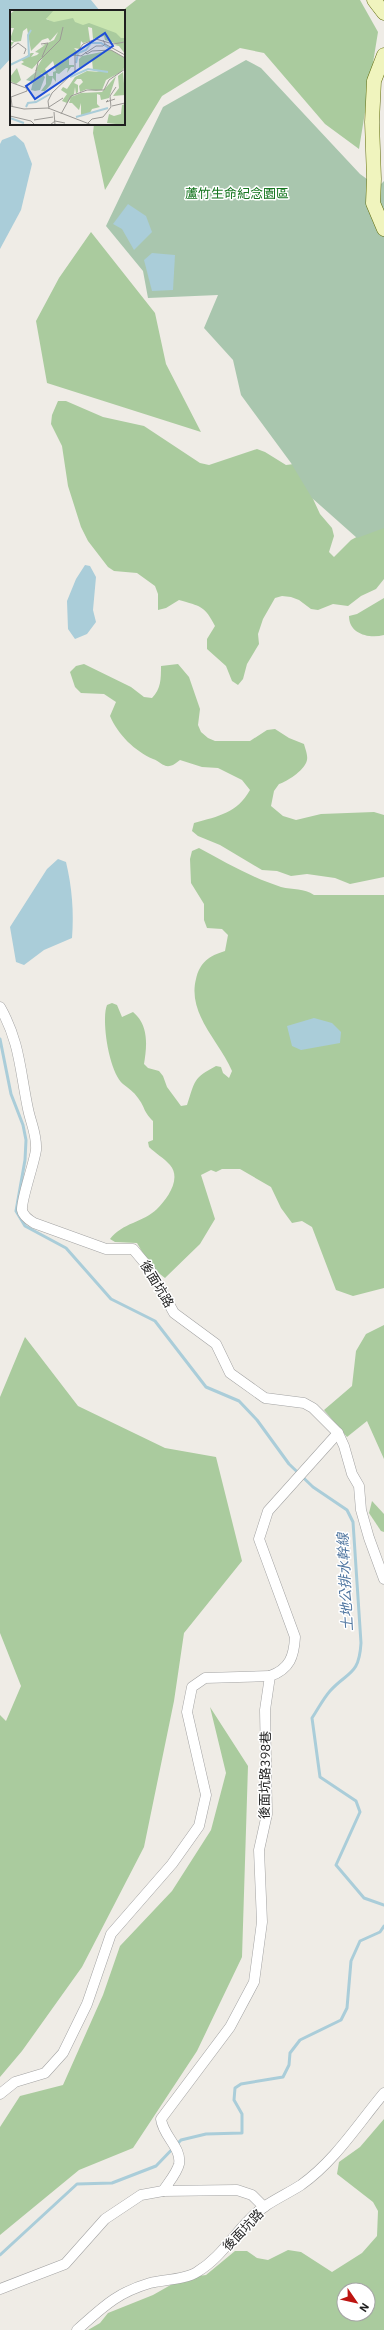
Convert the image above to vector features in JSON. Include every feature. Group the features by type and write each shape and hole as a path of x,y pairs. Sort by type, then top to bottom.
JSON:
{"street":[{"path":"374,0 384,13"},
{"path":"384,55 374,81 372,122 374,179 373,203 384,229"},
{"name":"後面坑路","path":"0,1007 18,1049 28,1109 37,1139 35,1158 22,1206 27,1218 40,1226 106,1249 133,1249 149,1268 174,1312 216,1344 230,1373 265,1398 304,1403 313,1408 338,1433 344,1446 352,1474 359,1486 361,1510 369,1538 384,1579"},
{"path":"0,2094 15,2082 44,2073 63,2053 87,2004 112,1934 172,1864 199,1826 206,1795 186,1712 192,1687 205,1678 270,1676 281,1672 294,1654 295,1637 259,1539 268,1511 338,1433"},
{"name":"後面坑路398巷","path":"163,2191 179,2165 178,2152 162,2129 161,2119 230,2027 254,1982 262,1922 259,1850 267,1814 265,1710 270,1676"},
{"name":"後面坑路","path":"77,2330 109,2300 134,2288 196,2274 214,2260 251,2218 277,2197 301,2185 322,2166 348,2139 384,2093"},
{"path":"0,2289 65,2264 105,2219 141,2195 163,2191 237,2190 252,2195 264,2207"}],"green space":[{"path":"136,0 360,0 378,32 359,149 325,124 264,53 240,48 162,96 105,190 93,133 94,125 125,125 125,10 123,10"},
{"name":"蘆竹生命紀念園區","path":"246,60 261,68 360,174 378,187 384,181 384,528 357,538 312,498 291,463 241,395 233,360 204,328 218,295 148,298 143,271 106,226 163,107"},
{"path":"91,232 155,313 166,364 201,432 47,383 36,321 59,278"},
{"path":"58,401 66,401 103,417 144,426 200,463 209,465 257,449 265,452 286,465 294,464 308,488 320,514 332,528 334,536 329,552 334,557 351,540 384,522 384,579 376,589 361,596 348,606 333,604 318,610 311,609 299,600 291,597 282,596 275,598 263,619 258,634 259,644 247,664 243,679 238,685 232,681 226,666 207,649 207,639 215,626 205,611 197,606 179,600 166,608 158,610 158,594 155,586 137,573 114,571 108,567 88,541 81,527 68,486 62,446 51,424 52,415"},
{"path":"384,598 384,635 372,636 361,634 356,631 352,627 349,616 357,614"},
{"path":"84,664 131,687 144,697 152,698 159,687 161,679 161,666 178,664 189,677 200,709 198,725 201,732 208,738 215,741 250,741 267,730 275,729 289,738 304,744 307,756 306,764 296,775 279,784 274,791 271,806 283,816 296,820 321,814 374,812 384,815 384,877 350,884 335,878 307,874 291,876 277,871 262,870 220,845 198,836 192,831 194,823 219,816 233,809 245,798 250,790 242,780 218,768 202,767 180,760 172,765 166,766 140,752 122,736 113,723 110,716 116,702 104,694 81,693 75,687 70,672 76,666"},
{"path":"199,848 249,874 281,887 302,890 314,895 384,895 384,1288 353,1296 336,1290 312,1227 302,1221 292,1223 281,1208 271,1187 240,1169 222,1169 216,1172 211,1170 201,1175 215,1219 200,1244 165,1278 151,1267 137,1243 115,1242 110,1239 121,1229 146,1217 157,1209 169,1194 174,1182 174,1176 170,1165 149,1147 148,1142 153,1140 153,1121 136,1096 118,1078 114,1069 110,1058 106,1033 105,1012 107,1005 112,1003 117,1005 122,1017 133,1012 138,1017 142,1023 146,1036 144,1064 148,1068 159,1071 163,1076 167,1087 181,1106 187,1105 196,1081 203,1074 216,1066 221,1067 223,1073 229,1078 232,1071 227,1060 200,1016 194,992 196,979 200,968 206,960 225,951 228,935 222,929 207,928 204,920 204,904 191,883 190,859 192,851"},
{"path":"384,1325 384,1459 367,1421 347,1437 324,1410 352,1386 356,1351 366,1334"},
{"path":"25,1337 78,1406 165,1448 216,1457 242,1561 184,1633 174,1701 144,1847 82,1967 22,2051 0,2077 0,1715 6,1721 21,1686 0,1633 0,1397"},
{"path":"372,1501 384,1514 384,1532 381,1531 369,1513"},
{"path":"210,1707 248,1766 242,1957 197,2051 133,2148 79,2170 0,2235 0,2127 20,2096 63,2085 103,1995 120,1946 172,1891 211,1830 226,1773"},
{"path":"384,2119 384,2330 88,2330 100,2323 108,2313 153,2295 183,2278 206,2275 235,2251 247,2251 257,2258 268,2260 288,2250 301,2252 332,2272 362,2253 377,2236 378,2211 373,2202 337,2174 339,2162 360,2147"}],"water":[{"path":"0,0 91,0 99,10 10,10 10,59 0,70"},
{"path":"15,135 24,143 32,164 21,210 0,249 0,144 2,140"},
{"path":"128,204 146,216 152,232 134,250 122,229 113,224"},
{"path":"152,253 175,255 173,290 152,291 144,260"},
{"path":"85,565 90,566 96,577 93,610 96,622 87,634 75,639 68,629 67,601 76,579"},
{"path":"58,859 66,862 70,881 73,909 72,938 44,950 24,965 16,962 10,927 47,869"},
{"path":"314,1018 332,1023 341,1032 340,1043 301,1050 292,1046 287,1026"}],"waterway":[{"name":"土地公排水幹線","path":"0,1039 11,1094 23,1125 26,1140 25,1160 16,1211 25,1226 66,1248 111,1299 155,1321 206,1387 239,1401 257,1420 289,1464 313,1487 347,1510 353,1522 361,1643 360,1654 358,1662 352,1672 330,1691 312,1718 320,1777 356,1801 360,1812 336,1865 364,1898 384,1905"},
{"name":"土地公排水幹線","path":"0,2255 77,2184 112,2183 156,2166 181,2140 206,2134 242,2133 242,2114 234,2100 235,2088 241,2084 283,2077 289,2065 290,2053 300,2040 341,2020 347,2008 351,1961 360,1941 380,1932 384,1926"}]}
